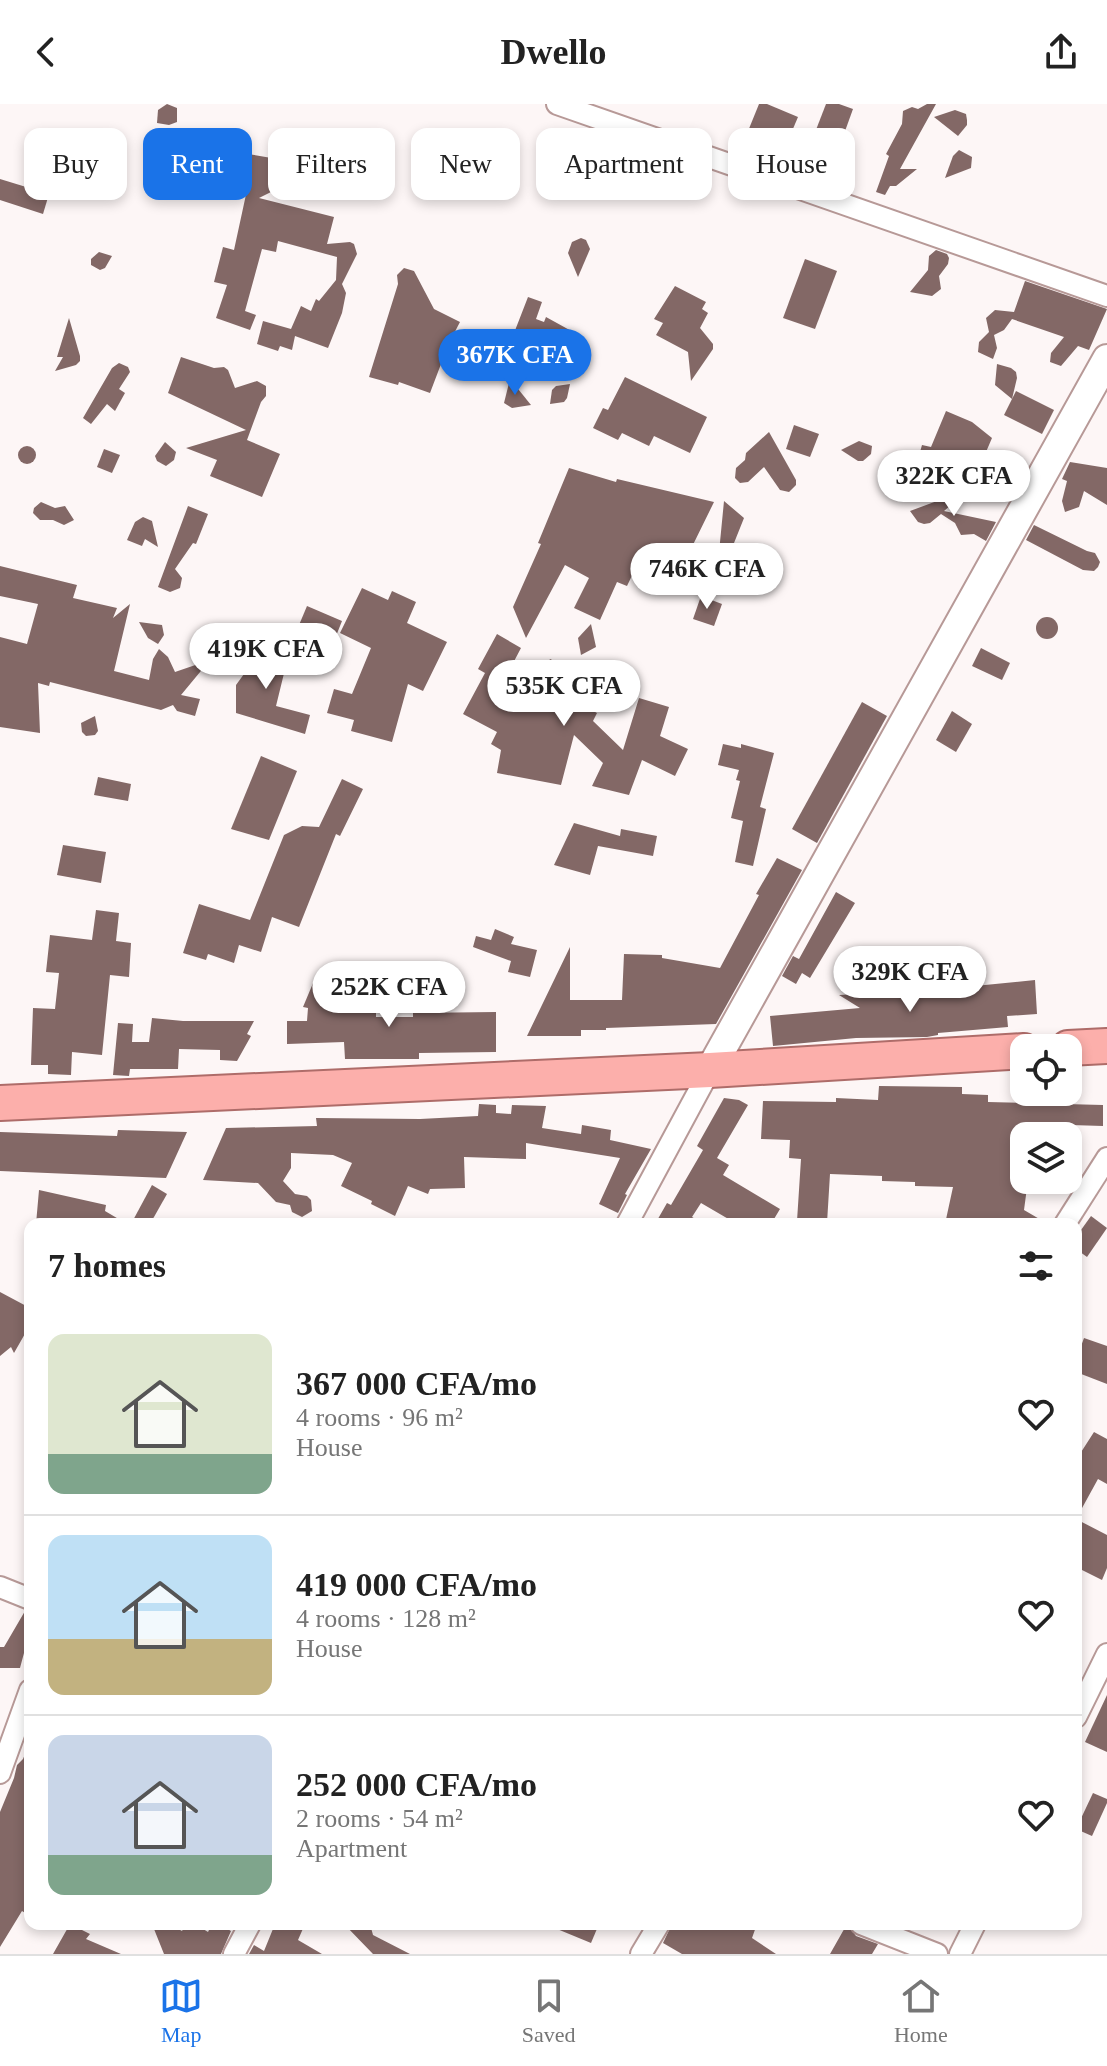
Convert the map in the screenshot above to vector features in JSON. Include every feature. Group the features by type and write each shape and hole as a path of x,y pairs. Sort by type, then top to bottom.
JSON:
{"highway":[{"path":"1082,1047 1107,1046"},
{"path":"0,1103 710,1070 1010,1052"}],"main road":[{"path":"710,1070 1107,359"}],"street":[{"path":"557,104 1107,296"},
{"path":"630,1218 710,1070"},
{"path":"1069,1218 1107,1158"},
{"path":"0,1587 24,1597"},
{"path":"1082,1705 1107,1654"},
{"path":"0,1773 24,1707"},
{"path":"234,1954 247,1930"},
{"path":"641,1954 655,1930"},
{"path":"876,1930 937,1954"},
{"path":"960,1954 972,1930"}],"building":[{"path":"167,104 177,108 177,122 169,125 157,123 158,110"},
{"path":"759,104 767,104 798,117 793,128 749,128"},
{"path":"826,104 853,109 846,128 817,128"},
{"path":"936,104 900,169 917,169 896,186 890,186 885,195 876,192 889,156 886,154 902,124 903,111"},
{"path":"955,110 966,114 967,120 967,125 958,136 934,117"},
{"path":"959,150 972,157 971,168 945,178 953,156"},
{"path":"252,155 268,157 268,194 259,198 334,217 327,244 354,244 357,254 342,284 346,293 342,313 328,348 295,336 292,350 280,346 278,351 257,344 263,321 291,329 301,306 311,311 316,299 319,301 336,280 337,257 278,241 276,252 262,249 245,311 256,315 250,330 216,318 227,285 214,282 223,247 234,250 245,200 252,200"},
{"path":"0,179 24,186 24,200 47,200 43,214 0,200"},
{"path":"581,238 586,240 590,249 578,277 568,253 572,242"},
{"path":"936,250 949,258 939,276 941,289 932,296 910,292 928,270 929,256"},
{"path":"99,252 112,256 105,268 100,270 91,265 91,259"},
{"path":"805,259 837,271 815,329 783,318"},
{"path":"404,268 414,271 434,309 460,322 430,393 399,382 398,385 369,377 398,284 397,275"},
{"path":"1025,281 1107,309 1089,350 1078,346 1061,366 1050,362 1051,353 1064,337 1012,319 1004,330 994,335 997,348 993,359 978,352 979,342 989,332 986,318 995,310 1014,312"},
{"path":"675,286 706,302 702,309 708,313 700,328 713,344 713,349 691,381 688,352 656,335 663,323 654,319"},
{"path":"528,297 542,302 536,319 544,322 546,317 584,338 572,360 536,341 535,344 529,341 516,378 487,369 496,342 509,346"},
{"path":"69,318 80,361 55,371 63,357 57,357"},
{"path":"181,357 214,368 224,367 235,388 257,381 266,386 266,396 247,440 280,454 262,497 210,476 217,460 186,448 246,430 168,393"},
{"path":"119,363 128,367 130,372 119,389 125,393 115,411 107,404 91,424 83,418 112,368"},
{"path":"997,364 1016,372 1012,399 995,385"},
{"path":"625,377 707,417 690,453 654,436 649,446 622,433 618,440 593,428 603,408 608,410"},
{"path":"510,379 531,405 512,408 504,403"},
{"path":"570,384 564,402 550,404 552,390 556,386"},
{"path":"1016,391 1054,410 1042,434 1004,415"},
{"path":"946,411 972,422 992,438 986,452 1019,459 1022,464 1017,475 1004,483 936,454 923,501 907,497 922,445 931,447"},
{"path":"794,425 819,434 810,457 786,449"},
{"path":"769,432 796,480 796,485 789,492 780,490 764,467 748,482 740,483 735,478 736,468 745,460 746,453"},
{"path":"859,441 872,446 871,454 863,461 841,450"},
{"path":"165,442 176,452 174,460 166,466 155,456"},
{"path":"27,446 36,455 27,464 18,455"},
{"path":"104,449 120,455 112,473 97,467"},
{"path":"1070,462 1107,468 1107,505 1084,491 1079,507 1065,512 1062,501 1067,481 1062,479"},
{"path":"569,468 616,482 617,479 714,502 687,557 680,554 667,580 637,565 627,586 617,582 600,620 574,608 589,578 565,565 526,638 513,607 541,544 538,543"},
{"path":"964,491 944,511 996,522 986,541 974,534 961,535 955,523 941,514 924,524 918,522 910,511"},
{"path":"724,501 744,518 730,553 735,572 722,580 717,573"},
{"path":"41,502 55,508 65,506 74,520 64,525 53,520 40,520 33,513"},
{"path":"188,506 208,514 196,544 193,543 175,569 182,578 180,588 170,592 158,587"},
{"path":"143,517 152,521 158,547 145,539 142,546 127,540 135,522"},
{"path":"1034,525 1095,553 1100,562 1098,567 1094,571 1083,570 1026,540"},
{"path":"0,566 77,585 73,598 117,608 113,618 130,604 114,671 149,680 153,659 159,649 168,657 175,672 210,660 181,695 200,699 195,716 177,711 173,705 161,710 50,682 49,686 38,683 40,733 0,727 0,637 27,644 38,604 0,596"},
{"path":"362,588 388,600 392,591 416,602 407,623 447,642 423,691 408,684 392,742 351,731 354,720 327,713 334,689 352,694 371,648 340,633"},
{"path":"701,596 722,604 714,626 693,619"},
{"path":"307,606 342,621 322,671 286,656"},
{"path":"1043,617 1051,617 1058,628 1051,639 1043,639 1036,632 1036,624"},
{"path":"139,622 162,625 164,635 158,644 148,638"},
{"path":"591,624 596,647 581,655 578,638"},
{"path":"497,634 521,648 498,692 527,708 550,659 575,671 563,695 597,713 593,721 623,750 639,698 669,707 660,736 688,749 675,776 642,760 629,795 592,786 603,763 574,735 561,785 497,773 501,750 491,744 497,732 463,714 485,673 478,669"},
{"path":"981,648 1010,663 1002,680 972,666"},
{"path":"246,650 263,657 264,651 288,657 276,706 310,715 305,734 236,713 236,685 244,674 237,660 238,655"},
{"path":"862,702 887,716 817,843 792,829"},
{"path":"952,711 972,724 956,752 936,740"},
{"path":"95,716 98,731 95,735 86,736 81,723"},
{"path":"723,744 741,748 741,744 774,753 760,807 766,809 753,866 735,862 743,821 731,818 740,781 736,780 739,770 718,765"},
{"path":"261,756 297,771 269,840 231,829"},
{"path":"98,777 131,784 128,801 94,795"},
{"path":"342,779 363,789 340,836 336,834 299,927 272,917 261,952 239,945 234,963 208,954 206,960 183,953 199,904 250,920 284,835 302,826 319,827"},
{"path":"574,823 620,836 621,829 657,836 653,856 598,846 590,875 554,865"},
{"path":"63,845 106,852 101,883 57,875"},
{"path":"777,858 802,870 716,1024 581,1030 581,1036 527,1036 570,947 570,1000 622,1000 624,954 662,955 662,958 720,968"},
{"path":"836,892 855,903 810,978 802,973 796,984 782,976 793,956 799,959"},
{"path":"96,910 119,913 116,941 131,943 129,977 110,975 102,1055 72,1052 71,1075 48,1074 48,1065 31,1065 33,1008 55,1009 59,973 46,972 50,935 92,940"},
{"path":"495,929 514,937 511,944 537,950 530,977 508,972 511,961 473,947 476,936 491,940"},
{"path":"316,976 334,983 327,1000 376,999 376,1017 413,1017 413,1013 496,1012 496,1052 419,1053 419,1059 345,1059 344,1042 287,1044 287,1021 307,1021 308,1008 303,1007"},
{"path":"1035,980 1037,1014 1007,1016 1008,1027 938,1033 927,1037 856,1038 773,1046 770,1016 860,1008 839,995 923,988 924,991"},
{"path":"152,1018 254,1021 247,1034 251,1036 237,1061 220,1060 220,1050 179,1049 178,1069 130,1069 129,1076 113,1075 118,1023 133,1024 132,1042 149,1042"},
{"path":"879,1086 962,1087 962,1094 988,1095 988,1102 1010,1103 1010,1106 1103,1105 1103,1126 1082,1125 1082,1122 1010,1122 1010,1194 1026,1194 1024,1210 1038,1218 946,1218 953,1187 882,1181 882,1176 830,1174 827,1218 797,1218 801,1159 789,1158 790,1140 761,1139 763,1101 836,1102 836,1098 878,1100"},
{"path":"724,1098 748,1105 717,1158 729,1165 723,1175 780,1209 775,1218 727,1218 701,1203 694,1218 658,1218 667,1203 671,1205 703,1150 697,1146"},
{"path":"479,1104 496,1105 496,1113 511,1114 512,1105 546,1106 542,1128 581,1134 582,1125 611,1130 610,1140 651,1149 625,1194 618,1213 599,1204 620,1158 526,1143 526,1159 464,1157 465,1188 430,1189 428,1194 408,1186 395,1216 341,1186 352,1163 333,1155 291,1153 291,1168 283,1181 295,1194 311,1200 312,1211 302,1217 292,1212 290,1205 276,1202 258,1183 203,1180 226,1128 317,1126 316,1118 478,1116"},
{"path":"118,1130 187,1132 166,1178 0,1171 0,1132 117,1136"},
{"path":"152,1185 167,1194 153,1218 134,1218"},
{"path":"39,1190 106,1205 105,1211 117,1218 37,1218"},
{"path":"1091,1216 1107,1228 1087,1257 1082,1253 1082,1229"},
{"path":"0,1292 24,1305 24,1336 14,1353 11,1347 0,1356"},
{"path":"1084,1338 1107,1346 1107,1384 1082,1374"},
{"path":"1094,1432 1107,1439 1107,1484 1098,1479 1082,1508 1082,1451"},
{"path":"1082,1522 1107,1535 1107,1568 1102,1580 1082,1570"},
{"path":"24,1613 24,1653 20,1668 0,1668 0,1647 4,1647"},
{"path":"1107,1695 1107,1752 1085,1742"},
{"path":"24,1757 24,1912 0,1947 0,1812 17,1765"},
{"path":"1093,1793 1107,1799 1092,1836 1082,1832 1082,1816"},
{"path":"67,1930 82,1930 90,1934 86,1939 121,1954 53,1954"},
{"path":"154,1930 231,1931 221,1954 164,1954"},
{"path":"273,1930 302,1930 298,1940 322,1954 249,1954 254,1945 264,1951"},
{"path":"350,1930 372,1930 373,1935 410,1954 373,1954"},
{"path":"560,1930 596,1930 591,1943"},
{"path":"669,1930 755,1930 752,1938 776,1954 682,1954 663,1943"},
{"path":"844,1930 852,1930 856,1936 878,1944 872,1954 830,1954"}]}
